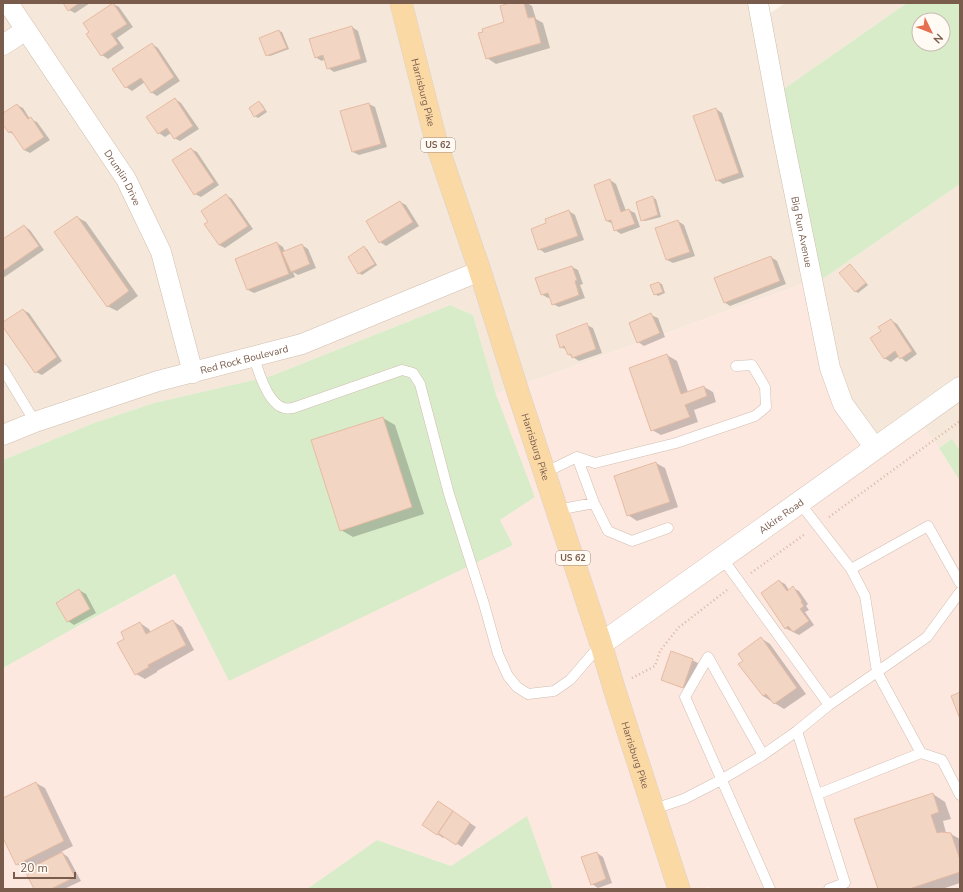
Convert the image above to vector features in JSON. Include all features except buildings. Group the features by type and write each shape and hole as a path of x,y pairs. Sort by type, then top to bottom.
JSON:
{"main road":[{"name":"Harrisburg Pike","path":"401,3 438,145 601,644 679,889"},
{"name":"Alkire Road","path":"601,644 960,388"}],"street":[{"name":"Drumlin Drive","path":"8,3 126,179 161,252 193,373"},
{"name":"Big Run Avenue","path":"758,3 782,132 830,368 843,404 875,448"},
{"path":"3,45 26,30"},
{"name":"Red Rock Boulevard","path":"3,435 36,422 158,381 232,362 254,358 302,344 480,271"}],"lane":[{"path":"254,358 267,391 278,406 285,409 293,408 402,370 413,373 420,384 449,494 484,604 498,654 508,676 517,686 528,694 554,691 570,680 601,644"},
{"path":"544,473 577,457 595,462 676,443 755,416 766,407 765,387 752,365 736,366"},
{"path":"3,369 36,422"},
{"path":"577,457 594,503 608,531 632,541 668,528"},
{"path":"800,502 851,569 865,596 876,672 921,753"},
{"path":"557,510 594,503"},
{"path":"851,569 928,526 960,583"},
{"path":"722,558 830,705"},
{"path":"654,809 684,799 721,780 763,755 797,731 830,705 927,637 960,592"},
{"path":"763,755 708,657 685,697 770,889"},
{"path":"797,731 845,883 829,889"},
{"path":"818,794 921,753 942,760 960,795"}],"path":[{"path":"614,688 655,666 660,651 678,628 710,603 960,421"}],"shaded area":[{"path":"3,3 767,3 769,14 785,3 907,3 782,90 821,280 960,184 960,450 952,439 939,448 916,417 868,448 808,282 496,394 473,315 450,305 271,376 154,403 94,423 3,460"},
{"path":"808,282 868,448 916,417 939,448 960,481 960,889 712,889 708,887 704,889 553,889 527,817 451,866 377,840 307,889 4,889 3,668 176,574 229,680 513,545 500,520 535,497 496,394"}],"green space":[{"path":"907,3 960,3 960,184 821,280 782,90"},
{"path":"450,305 473,315 496,394 535,497 500,520 513,545 229,681 175,574 3,668 3,460 94,423 154,403 271,376"},
{"path":"952,439 960,450 960,481 939,448"},
{"path":"527,816 553,889 307,889 377,840 451,866"}]}
